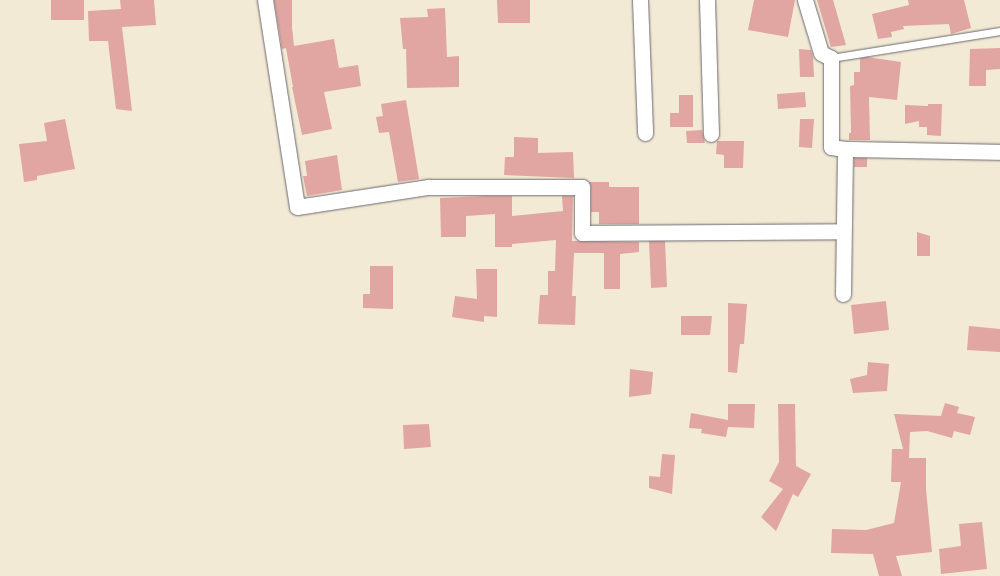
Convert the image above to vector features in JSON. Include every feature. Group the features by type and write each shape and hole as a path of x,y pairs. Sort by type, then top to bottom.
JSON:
{"street":[{"path":"265,0 297,207 428,187 582,187 582,233 843,231"},
{"path":"640,0 645,133"},
{"path":"707,0 711,134"},
{"path":"805,0 821,53 831,58 831,147 845,149 1000,152"},
{"path":"842,294 845,149"}],"lane":[{"path":"831,58 1000,31"}],"building":[{"path":"51,0 84,0 84,20 51,20"},
{"path":"120,0 154,0 156,25 122,27 132,111 116,109 108,41 89,41 88,11 121,9"},
{"path":"274,0 292,0 294,46 334,39 339,68 358,65 361,86 324,92 332,129 302,135 286,48 282,49"},
{"path":"497,0 530,0 530,23 498,23"},
{"path":"754,0 795,0 788,37 748,30"},
{"path":"817,0 833,0 846,45 831,47"},
{"path":"908,0 964,0 971,28 951,34 949,24 903,26 904,29 891,32 892,37 878,39 872,14 909,5"},
{"path":"445,8 447,57 459,56 459,87 407,88 406,49 403,49 400,18 428,17 427,9"},
{"path":"1000,48 1000,69 986,70 986,86 969,86 970,49"},
{"path":"799,49 811,50 813,57 814,77 800,77"},
{"path":"867,57 901,62 897,100 869,97 870,140 849,140 849,133 851,133 850,86 854,85 854,72 860,72 860,58"},
{"path":"805,92 806,107 778,109 777,94"},
{"path":"679,95 693,95 693,127 670,127 670,113 679,113"},
{"path":"406,100 419,179 398,182 389,132 379,133 376,117 383,116 381,104"},
{"path":"928,104 942,104 941,136 927,135 927,127 919,127 919,121 905,124 905,105 928,106"},
{"path":"65,119 75,169 37,176 37,180 24,182 19,144 47,141 44,123"},
{"path":"800,119 814,119 812,148 799,147"},
{"path":"702,130 705,143 687,143 686,131"},
{"path":"514,137 538,138 538,153 573,152 574,178 504,175 505,157 514,157"},
{"path":"717,141 744,141 743,168 724,168 724,155 716,154"},
{"path":"337,155 342,190 307,196 303,176 307,176 305,161"},
{"path":"854,158 867,158 867,167 854,167"},
{"path":"589,182 609,182 609,187 639,187 639,224 599,224 599,212 591,212 591,187"},
{"path":"512,196 512,216 563,211 562,196 573,196 572,241 639,242 639,252 620,254 620,289 604,289 604,253 574,253 572,296 576,296 575,325 538,324 540,295 548,295 548,271 555,271 556,240 512,244 512,247 495,247 495,214 466,216 466,237 441,237 440,198"},
{"path":"917,232 930,236 930,256 917,256"},
{"path":"649,241 665,241 667,287 651,288"},
{"path":"370,266 393,266 393,309 363,308 363,294 370,294"},
{"path":"476,269 497,269 497,317 484,316 484,322 452,317 455,296 477,299"},
{"path":"886,301 889,330 854,334 851,305"},
{"path":"728,303 747,304 744,344 740,344 737,373 728,372"},
{"path":"681,316 712,316 710,335 681,335"},
{"path":"969,326 1000,329 1000,352 967,350"},
{"path":"868,362 889,364 887,391 853,393 850,379 867,375"},
{"path":"630,369 653,372 651,394 629,397"},
{"path":"945,403 959,407 957,413 975,417 970,435 954,431 952,438 927,431 910,432 909,458 926,458 926,489 932,552 896,556 902,576 879,576 873,554 831,553 832,529 866,530 894,523 901,482 891,482 892,449 903,449 894,414 941,416"},
{"path":"728,404 755,404 754,428 728,427 726,437 701,433 702,429 689,428 691,413 728,420"},
{"path":"778,404 795,404 796,466 811,474 798,497 793,494 776,531 761,517 783,489 769,481 779,462"},
{"path":"429,424 431,447 404,449 403,425"},
{"path":"662,454 675,455 672,494 649,488 649,476 660,477"},
{"path":"982,522 987,569 941,574 939,549 961,546 959,524"}]}
